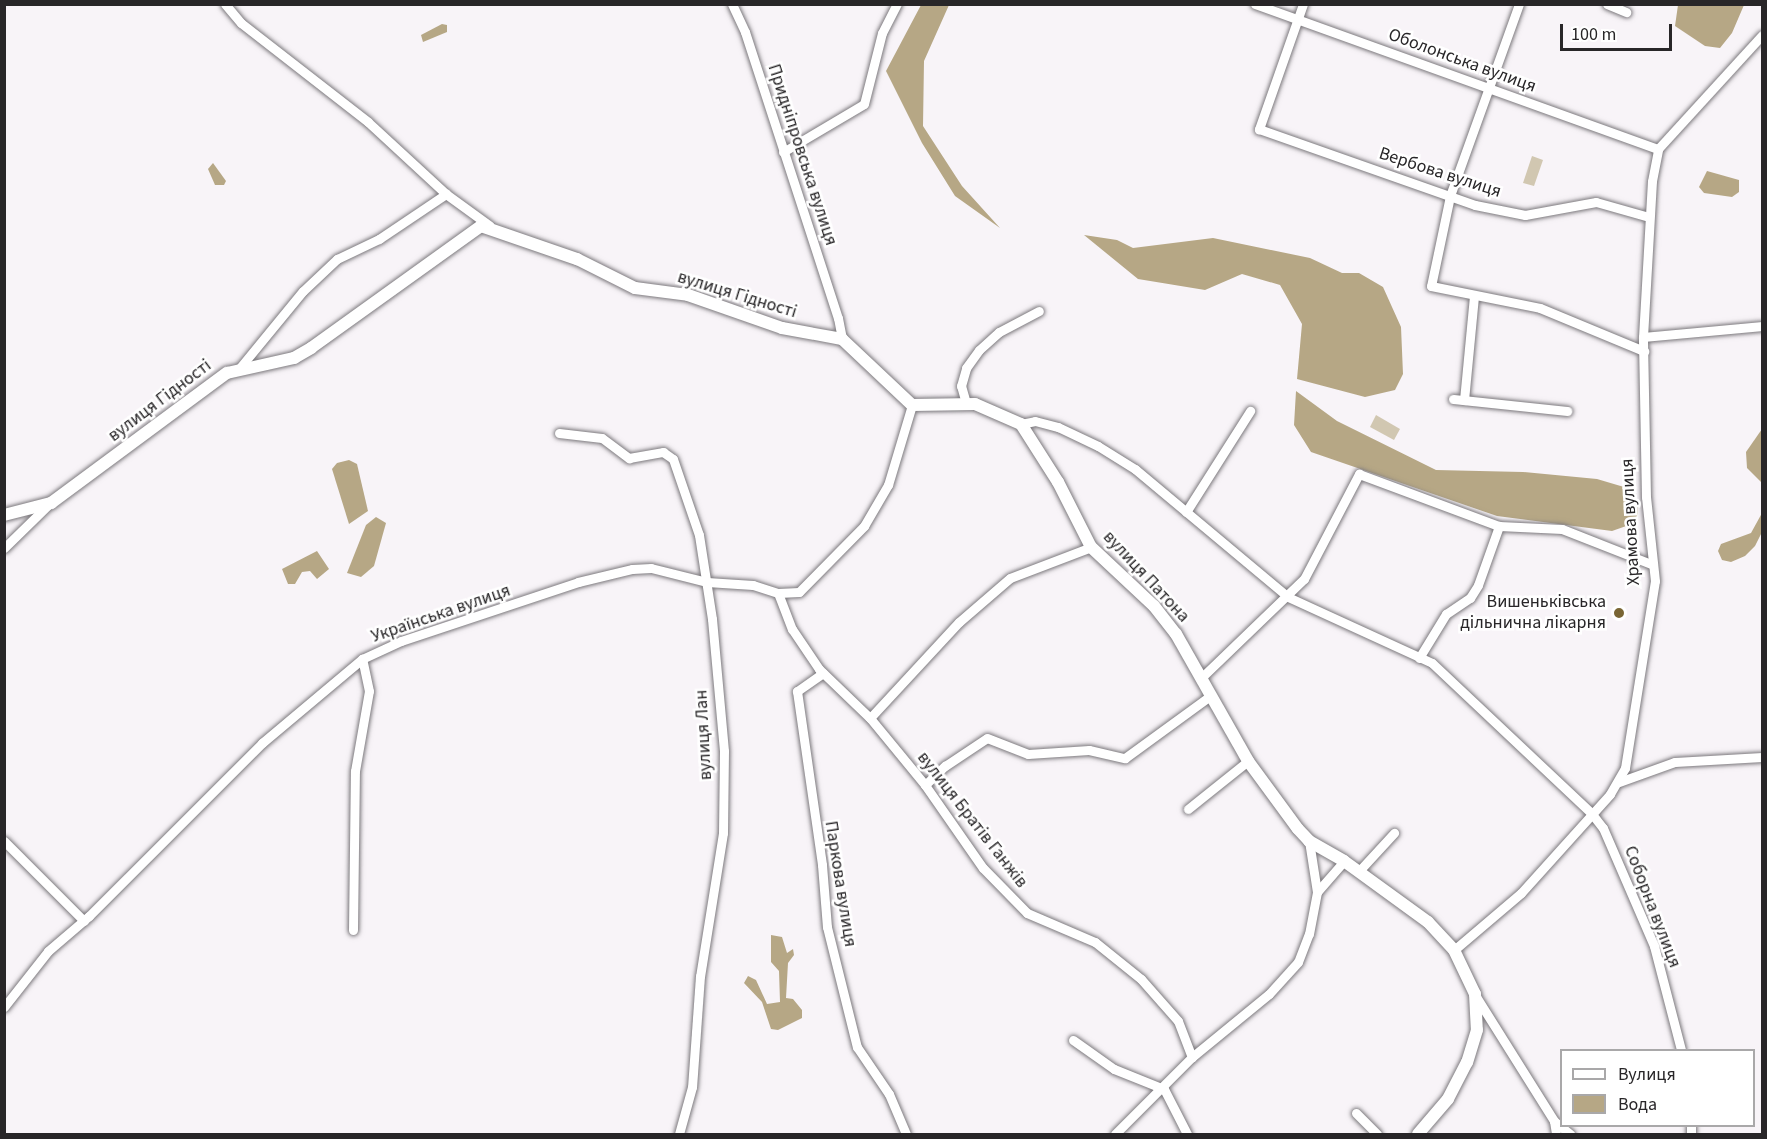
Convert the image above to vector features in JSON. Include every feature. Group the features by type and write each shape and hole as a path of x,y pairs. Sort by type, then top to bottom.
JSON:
{"street":[{"name":"вулиця Гідності","path":"225,4 241,23 368,122 446,194 490,226 577,259 635,288 688,295 782,328 826,339 842,339"},
{"name":"Придніпровська вулиця","path":"732,4 746,32 838,318 842,339"},
{"path":"783,152 864,104 882,33 897,4"},
{"name":"Оболонська вулиця","path":"1255,4 1658,149"},
{"path":"1297,20 1303,4"},
{"path":"1519,4 1450,196 1431,286 1540,308 1644,351"},
{"path":"1607,4 1626,12"},
{"name":"Вербова вулиця","path":"1297,20 1259,129 1450,196 1525,215 1596,202 1648,217"},
{"path":"1658,149 1762,35"},
{"name":"Храмова вулиця","path":"1454,950 1521,893 1592,814 1619,782 1629,751 1655,581 1652,564 1644,337 1648,217 1658,149"},
{"path":"238,370 303,291 337,259 379,239 446,194"},
{"name":"вулиця Гідності","path":"4,515 51,503 228,373 294,358 474,229 490,226"},
{"path":"1464,400 1474,296"},
{"path":"966,403 960,386 966,368 979,350 999,332 1039,311"},
{"path":"1644,337 1762,326"},
{"path":"842,339 912,405 966,403 989,408 1021,424"},
{"path":"1453,399 1567,411"},
{"path":"778,593 799,592 864,526 888,485 912,405"},
{"path":"1186,512 1250,411"},
{"name":"Соборна вулиця","path":"1021,424 1035,421 1058,427 1098,446 1135,469 1288,597 1432,663 1592,814 1603,828 1654,946 1681,1049"},
{"name":"вулиця Патона","path":"1021,424 1058,482 1091,547 1154,606 1176,634 1248,761 1308,841 1344,861 1428,922 1454,950"},
{"name":"вулиця Лан","path":"559,433 602,438 628,458 663,452 673,459 699,535 724,751 723,833 700,976 692,1087 679,1134"},
{"path":"1201,678 1288,597 1304,579 1359,474 1500,526 1562,530 1652,564"},
{"path":"4,548 51,503"},
{"path":"1419,658 1446,614 1470,598 1478,585 1500,526"},
{"path":"870,718 959,622 1010,578 1091,547"},
{"name":"Українська вулиця","path":"4,1007 48,951 84,921 262,743 362,659 401,641 632,568 651,568 706,582 753,585 778,593"},
{"name":"вулиця Братів Ганжів","path":"778,593 792,629 823,673 870,718 925,785 983,868 1016,904 1041,921 1095,942 1141,979 1178,1021 1192,1057"},
{"path":"353,930 355,771 369,691 362,659"},
{"name":"Паркова вулиця","path":"823,673 797,691 822,865 827,927 857,1047 889,1094 906,1134"},
{"path":"925,785 945,766 987,738 1028,754 1089,750 1125,758 1210,696"},
{"path":"1619,782 1675,762 1762,757"},
{"path":"1188,809 1248,761"},
{"path":"1359,872 1394,833"},
{"path":"4,841 84,921"},
{"name":"вулиця Патона","path":"1308,841 1317,892"},
{"path":"1115,1134 1164,1089 1192,1057 1262,1000 1298,962 1308,941 1317,892 1344,861"},
{"path":"1454,950 1475,994 1554,1121 1560,1126"},
{"path":"1418,1134 1448,1099 1467,1062 1478,1018 1475,994"},
{"path":"1073,1040 1114,1069 1164,1089 1187,1134"},
{"path":"1356,1113 1377,1134"},
{"path":"1554,1121 1556,1134"}],"shaded area":[{"path":"1532,156 1543,160 1534,186 1523,183"},
{"path":"1376,415 1400,429 1394,440 1370,427"}],"water":[{"path":"1678,4 1744,5 1732,33 1720,48 1705,46 1675,26"},
{"path":"921,5 949,5 924,61 923,126 962,186 1000,228 955,196 922,143 886,71"},
{"path":"442,24 447,25 447,32 423,42 421,35"},
{"path":"213,163 226,181 224,185 215,185 208,169"},
{"path":"1707,171 1739,180 1739,192 1732,197 1704,193 1699,187"},
{"path":"1084,235 1117,240 1133,248 1213,238 1310,258 1342,273 1359,273 1383,287 1401,327 1403,374 1395,390 1365,397 1297,379 1302,324 1280,285 1242,274 1205,290 1138,279"},
{"path":"1296,391 1337,421 1436,470 1523,472 1597,479 1624,487 1637,503 1638,514 1632,524 1612,531 1497,516 1311,452 1294,425"},
{"path":"1762,429 1762,483 1747,468 1746,452"},
{"path":"349,460 357,464 368,511 349,524 332,469 337,463"},
{"path":"1762,513 1762,532 1755,546 1745,556 1731,562 1722,560 1718,551 1721,544 1751,533"},
{"path":"376,517 386,523 374,566 361,577 347,573 366,525"},
{"path":"317,551 329,569 317,579 310,571 302,572 295,584 288,584 282,569"},
{"path":"771,935 782,937 787,953 793,949 794,955 788,963 786,998 793,999 802,1010 802,1018 778,1030 771,1029 762,1002 744,983 748,976 756,980 767,1004 780,1002 779,971 771,962"}],"place":[{"name":"Вишеньківська дільнична лікарня","path":"1619,613"}]}
